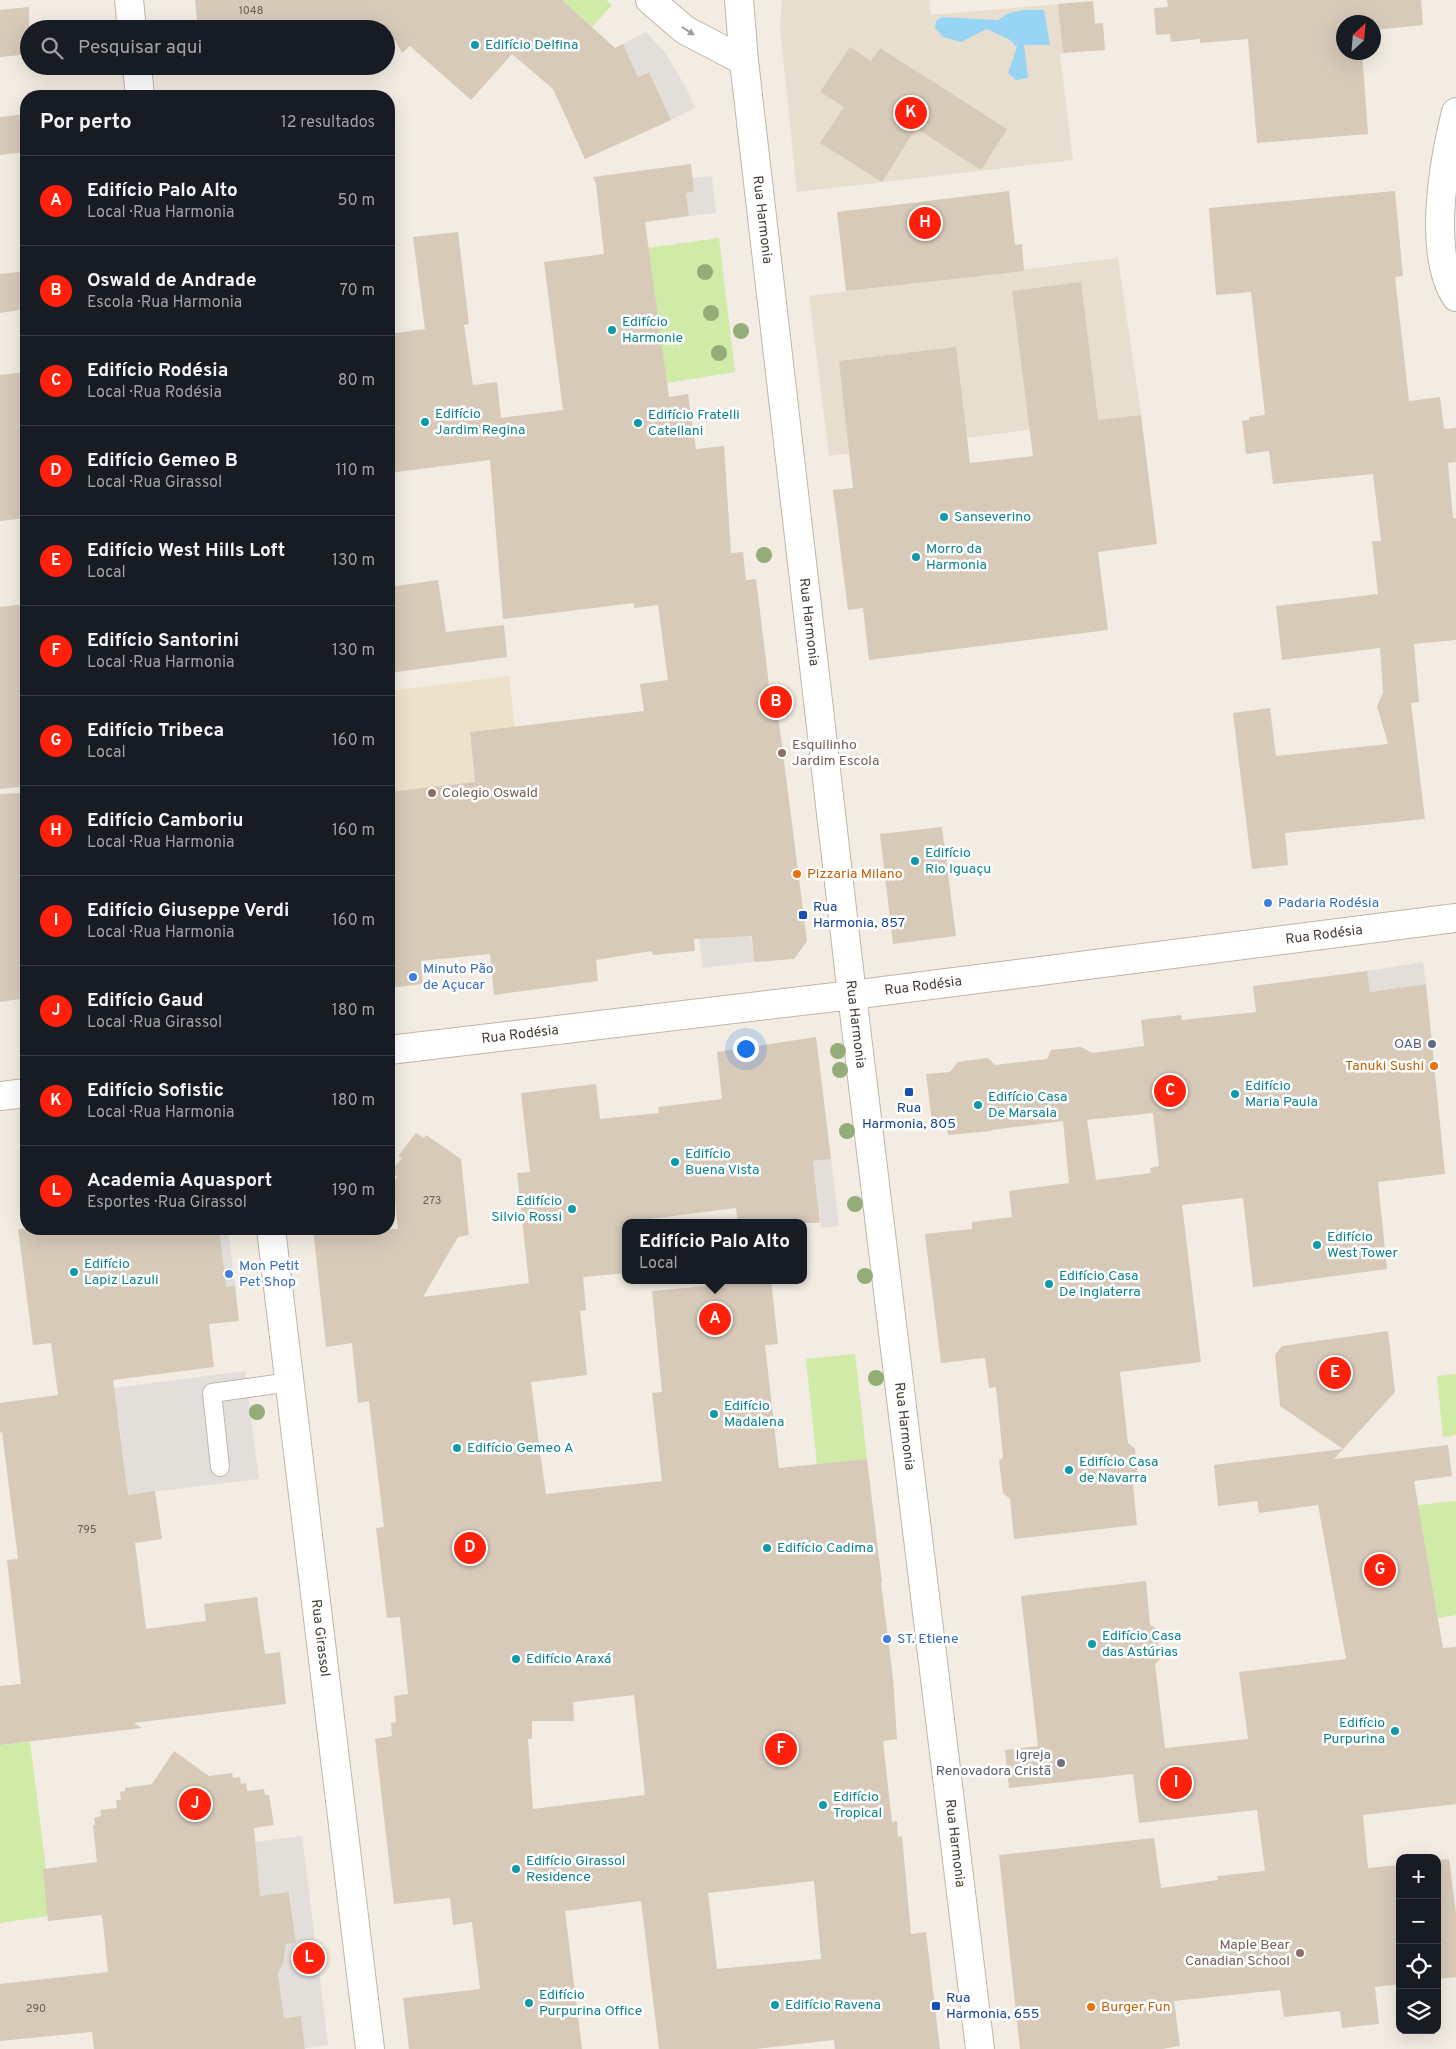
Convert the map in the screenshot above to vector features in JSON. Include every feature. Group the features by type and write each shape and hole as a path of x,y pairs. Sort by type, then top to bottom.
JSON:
{"street":[{"path":"129,0 131,20"},
{"path":"650,0 686,30 744,61"},
{"name":"Rua Harmonia","path":"738,0 852,995 980,2049"},
{"path":"138,75 139,90"},
{"path":"1456,112 1441,199 1441,229 1445,270 1456,297"},
{"name":"Rua Rodésia","path":"395,1049 1456,921"},
{"path":"0,1096 20,1094"},
{"name":"Rua Girassol","path":"272,1235 370,2049"}],"lane":[{"path":"220,1467 212,1393 290,1382"}],"shaded area":[{"path":"782,0 929,0 931,15 1058,4 1063,53 1060,54 1073,160 797,192 780,28"},
{"path":"646,32 666,54 685,86 695,108 671,120 649,72 638,77 623,44"},
{"path":"712,176 716,213 689,216 686,193 694,192 692,178"},
{"path":"1118,258 1141,415 829,456 809,296"},
{"name":"Colegio Oswald","path":"509,676 515,727 470,732 480,836 432,895 395,900 395,690"},
{"path":"751,933 754,962 703,968 699,939"},
{"path":"1423,962 1426,984 1370,992 1367,971"},
{"path":"831,1159 839,1226 821,1228 813,1161"},
{"path":"219,1235 229,1235 235,1286 215,1288"},
{"path":"245,1371 259,1479 128,1495 118,1415 112,1415 74,1393"},
{"path":"302,1836 328,2045 305,2048 301,2016 284,2018 278,1970 283,1964 275,1946 296,1942 290,1892 259,1896 255,1842"}],"green space":[{"path":"562,0 606,0 612,5 592,27"},
{"path":"719,238 735,372 667,383 648,248"},
{"path":"855,1354 867,1459 817,1464 806,1359"},
{"path":"1456,1374 1456,1435 1443,1437 1437,1376"},
{"path":"1456,1501 1456,1615 1438,1618 1418,1505"},
{"path":"30,1742 46,1869 48,1916 0,1923 0,1745"}],"water":[{"path":"1022,10 1044,10 1050,45 1024,45 1028,78 1016,80 1008,73 1017,47 1010,40 987,29 961,42 943,37 935,28 936,21 942,17 998,20 1009,13"}],"building":[{"path":"195,0 562,0 615,48 623,44 638,77 649,72 671,120 585,159 553,89 512,54 471,100 410,46 402,53 395,40 395,20 197,20"},
{"path":"1167,0 1421,0 1423,25 1381,29 1381,15 1336,15 1336,60 1363,60 1368,134 1257,143 1248,39 1200,43 1200,39 1171,42 1170,34 1156,35 1154,8 1168,7"},
{"path":"1093,1 1095,24 1103,23 1105,50 1063,53 1058,4"},
{"path":"29,7 29,20 20,20 20,55 0,57 0,10"},
{"path":"850,47 871,61 880,48 1007,129 981,170 916,128 882,182 820,143 844,107 820,92"},
{"path":"20,115 20,153 0,155 0,117"},
{"path":"691,164 694,192 686,193 689,216 645,222 669,397 688,394 696,449 724,446 731,553 743,552 746,580 756,579 769,685 773,684 780,730 807,941 794,959 754,962 752,936 694,939 695,951 653,955 652,951 596,960 598,981 494,995 490,954 421,961 423,984 395,987 395,791 475,782 470,732 644,711 640,684 668,680 658,605 634,608 634,603 503,619 490,460 395,472 395,333 425,329 413,237 458,232 469,324 464,325 473,385 497,382 501,418 563,410 544,262 604,254 596,184 593,177"},
{"path":"1009,191 1015,245 1022,244 1024,271 846,291 837,212"},
{"path":"1395,191 1403,276 1395,277 1409,401 1440,397 1444,429 1456,428 1456,462 1448,463 1453,518 1456,518 1456,640 1414,644 1419,702 1411,703 1425,819 1285,833 1288,865 1252,869 1233,713 1270,708 1276,756 1388,744 1377,706 1383,693 1380,648 1282,660 1276,606 1378,594 1372,541 1381,541 1373,474 1273,484 1269,451 1246,454 1242,421 1249,420 1249,417 1265,415 1251,292 1216,295 1209,208"},
{"path":"20,272 20,310 0,313 0,274"},
{"path":"1081,282 1098,420 1141,415 1157,544 1098,552 1108,630 869,660 863,608 848,610 833,490 853,488 839,361 956,347 970,463 1033,456 1012,291"},
{"path":"20,373 20,519 0,521 0,375"},
{"path":"438,580 446,632 504,625 507,657 395,672 395,586"},
{"path":"20,605 20,787 0,789 0,607"},
{"path":"20,793 20,999 0,1002 0,794"},
{"name":"Edifício Rio Iguaçu","path":"942,827 956,936 893,944 880,834"},
{"path":"1367,971 1370,992 1426,984 1445,1174 1378,1182 1387,1269 1253,1287 1243,1198 1182,1205 1201,1362 1120,1372 1128,1443 1135,1449 1138,1479 1133,1485 1137,1525 1014,1539 1010,1499 1003,1493 999,1461 1003,1457 996,1387 989,1388 985,1358 941,1363 925,1234 972,1229 972,1222 1012,1217 1009,1191 1069,1183 1063,1121 948,1135 945,1119 932,1121 926,1074 950,1072 958,1062 988,1058 995,1065 1047,1059 1051,1050 1081,1047 1093,1053 1144,1046 1141,1020 1181,1015 1182,1020 1256,1012 1253,986","holes":["1153,1113 1159,1166 1150,1168 1151,1173 1096,1180 1087,1120"]},
{"path":"816,1037 831,1159 813,1161 820,1223 807,1223 807,1219 737,1219 736,1208 650,1219 622,1219 622,1273 583,1277 586,1310 580,1311 587,1375 531,1382 546,1494 662,1481 652,1393 662,1392 652,1291 728,1284 771,1284 778,1344 765,1345 779,1468 867,1459 893,1678 897,1739 883,1741 892,1822 897,1821 898,1837 902,1836 911,1934 926,1932 940,2049 835,2049 834,2040 756,2049 659,2049 641,1901 565,1911 582,2049 409,2049 403,1998 480,1989 472,1922 453,1925 450,1898 394,1904 375,1739 392,1736 391,1723 396,1722 394,1696 408,1694 400,1617 387,1618 376,1528 384,1527 369,1401 358,1403 352,1343 326,1347 314,1235 395,1235 395,1229 398,1229 395,1201 395,1180 397,1177 395,1175 395,1166 402,1158 398,1156 416,1133 424,1138 426,1135 461,1159 469,1235 458,1237 423,1297 529,1283 517,1173 530,1172 521,1093 596,1084 600,1119 659,1113 658,1107 722,1099 717,1052","holes":["634,1695 645,1795 533,1809 528,1739 532,1739 532,1721 574,1721 573,1702","814,1881 821,1959 717,1969 708,1893"]},
{"path":"18,1229 20,1229 20,1235 220,1235 226,1287 235,1286 239,1321 209,1324 214,1367 113,1380 128,1495 155,1491 162,1539 135,1543 146,1629 206,1621 204,1604 257,1597 265,1654 280,1652 286,1704 134,1723 142,1728 0,1745 0,1686 21,1684 7,1560 18,1559 2,1432 0,1433 0,1403 58,1395 51,1343 33,1345"},
{"path":"1388,1331 1395,1392 1334,1459 1448,1445 1452,1476 1414,1481 1443,1648 1456,1647 1456,1804 1363,1815 1368,1868 1396,1865 1396,1984 1375,1987 1379,2024 1342,2028 1340,2011 1284,2017 1280,1990 1174,2001 1180,2046 1162,2049 1020,2049 999,1855 1154,1838 1161,1888 1218,1880 1217,1876 1265,1871 1257,1810 1139,1823 1133,1774 1009,1788 1005,1750 1038,1746 1021,1596 1146,1581 1150,1625 1156,1628 1160,1659 1155,1664 1165,1748 1248,1739 1239,1672 1346,1659 1318,1505 1259,1513 1257,1501 1218,1506 1214,1465 1343,1449 1280,1406 1275,1355 1282,1346"},
{"path":"174,1751 209,1776 232,1773 233,1778 240,1777 241,1784 246,1783 247,1791 264,1789 265,1795 269,1795 274,1825 254,1828 260,1896 289,1892 296,1943 286,1944 283,1964 278,1973 284,2018 301,2016 305,2049 94,2049 92,2032 0,2041 0,1984 108,1972 102,1915 48,1921 43,1869 97,1862 94,1818 101,1816 100,1810 117,1808 116,1800 121,1800 120,1792 125,1791 125,1788 152,1784"},
{"path":"1449,1859 1456,1914 1456,1977 1441,1979 1441,1899 1441,1860"}],"place":[{"name":"Edifício Delfina","path":"475,45"},
{"name":"Edifício Sofistic","path":"911,113"},
{"name":"Edifício Camboriu","path":"925,223"},
{"name":"Edifício Harmonie","path":"612,330"},
{"name":"Edifício Jardim Regina","path":"425,422"},
{"name":"Edifício Fratelli Catellani","path":"638,423"},
{"name":"Sanseverino","path":"944,517"},
{"name":"Morro da Harmonia","path":"916,557"},
{"name":"Oswald de Andrade","path":"776,702"},
{"name":"Esquilinho Jardim Escola","path":"782,753"},
{"name":"Colegio Oswald","path":"432,793"},
{"name":"Edifício Rio Iguaçu","path":"915,861"},
{"name":"Pizzaria Milano","path":"797,874"},
{"name":"Padaria Rodésia","path":"1268,903"},
{"name":"Rua Harmonia, 857","path":"803,915"},
{"name":"Minuto Pão de Açucar","path":"413,977"},
{"name":"OAB","path":"1432,1044"},
{"name":"Tanuki Sushi","path":"1434,1066"},
{"name":"Edifício Rodésia","path":"1170,1091"},
{"name":"Rua Harmonia, 805","path":"909,1092"},
{"name":"Edifício Maria Paula","path":"1235,1094"},
{"name":"Edifício Casa De Marsala","path":"978,1105"},
{"name":"Edifício Buena Vista","path":"675,1162"},
{"name":"Edifício Silvio Rossi","path":"572,1209"},
{"name":"Edifício West Tower","path":"1317,1245"},
{"name":"Edifício Lapiz Lazuli","path":"74,1272"},
{"name":"Mon Petit Pet Shop","path":"229,1274"},
{"name":"Edifício Casa De Inglaterra","path":"1049,1284"},
{"name":"Edifício Palo Alto","path":"715,1319"},
{"name":"Edifício West Hills Loft","path":"1335,1373"},
{"name":"Edifício Madalena","path":"714,1414"},
{"name":"Edifício Gemeo A","path":"457,1448"},
{"name":"Edifício Casa de Navarra","path":"1069,1470"},
{"name":"Edifício Gemeo B","path":"470,1548"},
{"name":"Edifício Cadima","path":"767,1548"},
{"name":"Edifício Tribeca","path":"1380,1570"},
{"name":"ST. Etiene","path":"887,1639"},
{"name":"Edifício Casa das Astúrias","path":"1092,1644"},
{"name":"Edifício Araxá","path":"516,1659"},
{"name":"Edifício Purpurina","path":"1395,1731"},
{"name":"Edifício Santorini","path":"781,1749"},
{"name":"Igreja Renovadora Cristã","path":"1061,1763"},
{"name":"Edifício Giuseppe Verdi","path":"1176,1783"},
{"name":"Edifício Gaud","path":"195,1804"},
{"name":"Edifício Tropical","path":"823,1805"},
{"name":"Edifício Girassol Residence","path":"516,1869"},
{"name":"Maple Bear Canadian School","path":"1300,1953"},
{"name":"Academia Aquasport","path":"309,1958"},
{"name":"Edifício Purpurina Office","path":"529,2003"},
{"name":"Edifício Ravena","path":"775,2005"},
{"name":"Rua Harmonia, 655","path":"936,2006"},
{"name":"Burger Fun","path":"1091,2007"}]}
